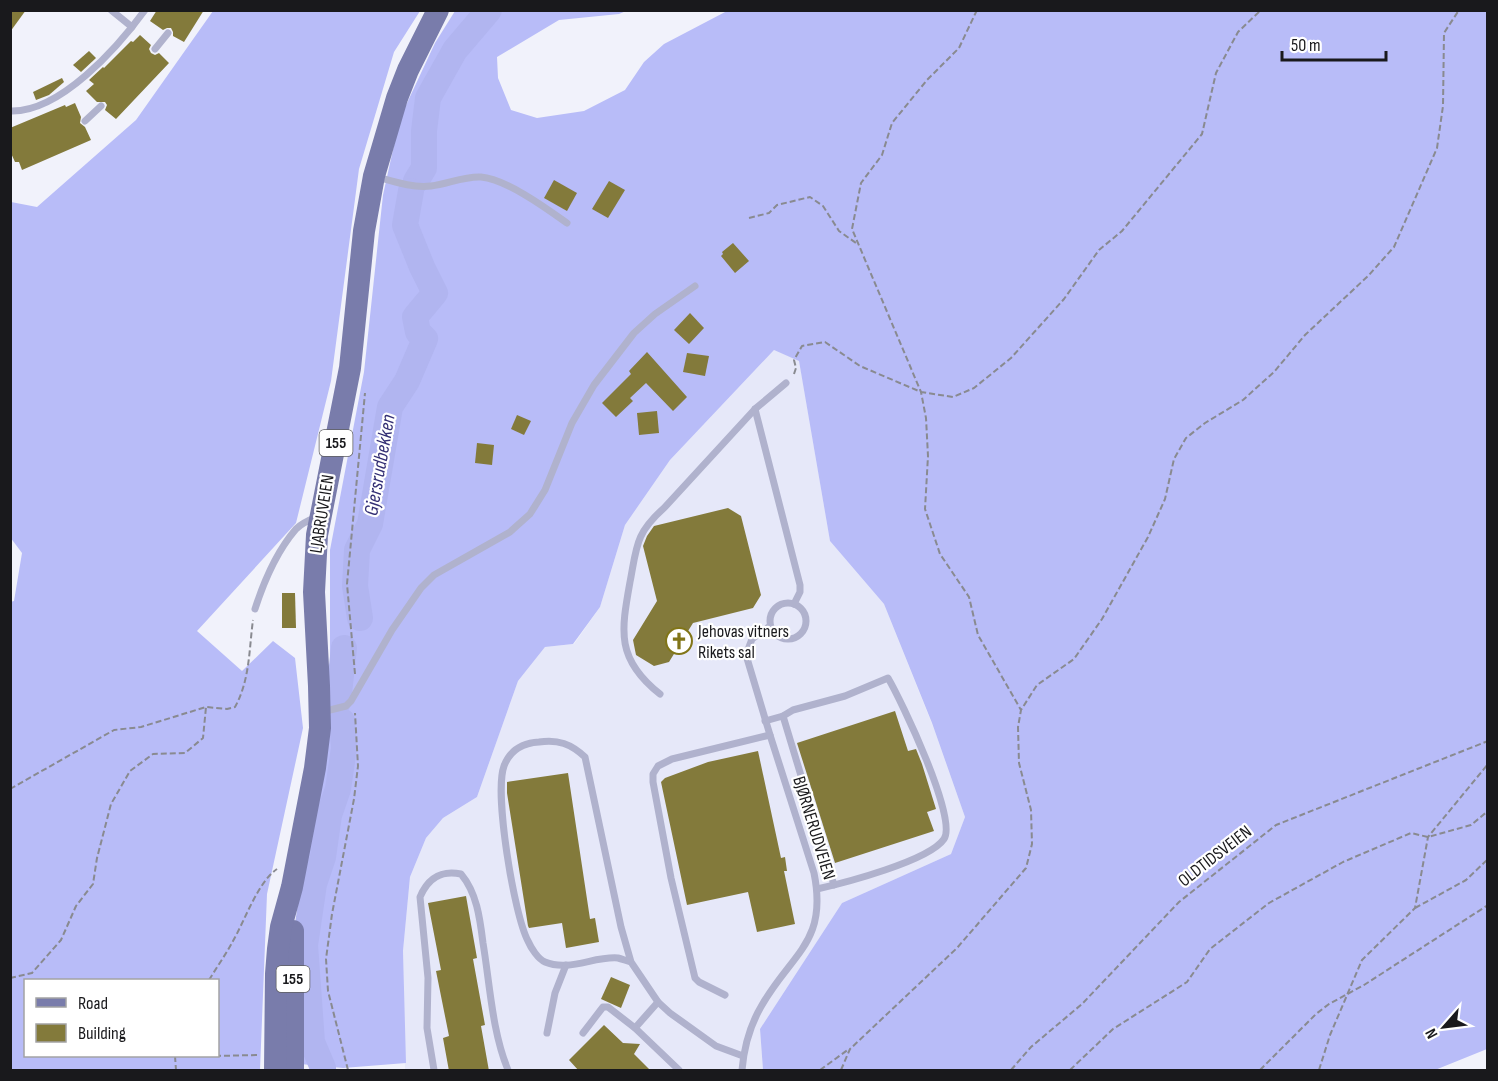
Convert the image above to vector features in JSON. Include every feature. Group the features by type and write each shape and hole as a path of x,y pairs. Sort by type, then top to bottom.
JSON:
{"main road":[{"name":"LJABRUVEIEN","path":"281,1067 292,887 315,768 320,712 314,557 320,516 350,368 364,231 375,176 397,98 408,70 438,10"}],"lane":[{"path":"111,10 132,27"},
{"path":"10,111 37,107 68,89 109,54 145,10"},
{"path":"155,49 168,33"},
{"path":"85,121 101,106"},
{"path":"375,176 405,185 423,187 462,179 489,179 519,192 567,223"},
{"path":"320,712 346,706 355,696 392,630 430,578 510,532 530,514 545,490 572,423 594,385 633,333 696,285"},
{"path":"660,694 641,676 630,659 624,641 622,621 638,541 649,521 664,508 755,410 786,383"},
{"path":"755,410 798,575 800,592 794,604"},
{"path":"255,609 273,565 296,528 320,516"},
{"path":"785,603 794,604 803,611 806,620 804,629 798,636 790,639 781,638 773,632 770,626 771,613 777,606 785,603"},
{"name":"BJØRNERUDVEIEN","path":"742,1071 750,1028 762,1005 811,936 818,910 817,889 809,854 765,721 746,655 752,639 770,626"},
{"path":"765,721 783,716 793,710 846,696 888,678 920,744 942,807 946,821 946,834 942,842 898,865 817,889"},
{"path":"783,716 834,885"},
{"path":"724,995 695,978 666,857 653,774 658,766 672,759 770,735"},
{"path":"631,962 617,958 566,965 546,963 539,958 528,941 515,897 501,791 503,768 509,755 519,747 538,742 558,741 573,746 585,757 621,927 631,962 658,1002 716,1046 743,1056"},
{"path":"434,1071 427,1028 428,978 420,897 432,878 451,872 461,874 469,883 478,911 499,1040 507,1071"},
{"path":"547,1033 555,993 566,965"},
{"path":"635,1028 658,1002"},
{"path":"583,1033 605,1007 635,1028 679,1071"}],"path":[{"path":"977,10 959,48 927,80 892,123 882,155 861,183 852,229 921,392 926,418 928,456 925,509 940,554 969,597 978,635 1021,710"},
{"path":"786,383 793,376 796,368 794,360 802,346 825,342 860,366 921,392 953,397 974,388 1011,358 1064,299 1099,250 1122,231 1202,134 1216,73 1239,32 1261,10"},
{"path":"820,1071 850,1049 957,948 1026,868 1032,844 1031,810 1019,763 1018,727 1021,710 1037,685 1074,659 1102,619 1148,537 1165,499 1174,459 1186,438 1205,423 1243,400 1274,372 1305,335 1368,276 1394,247 1437,148 1443,106 1444,33 1459,10"},
{"path":"749,218 769,213 777,205 810,197 823,206 839,231 858,245"},
{"path":"348,1071 328,991 326,959 357,777 354,653 346,584 365,391"},
{"path":"10,789 114,730 141,727 206,706 227,709 235,707 242,694 255,609"},
{"path":"10,978 32,974 61,940 76,906 93,884 111,804 130,771 153,754 185,753 203,738 206,706"},
{"name":"OLDTIDSVEIEN","path":"1011,1071 1030,1047 1082,1004 1179,902 1276,825 1488,741"},
{"path":"1415,908 1428,837 1488,764"},
{"path":"1070,1071 1113,1029 1187,982 1210,949 1269,903 1343,862 1401,837 1411,833 1428,837 1471,825 1488,811"},
{"path":"1319,1071 1330,1035 1362,960 1415,908 1466,880 1488,859"},
{"path":"210,979 271,873 287,863 296,862"},
{"path":"1260,1071 1316,1014 1329,1004 1488,905"},
{"path":"841,1071 850,1049"},
{"path":"219,1056 258,1055 281,1067"}],"shaded area":[{"path":"213,11 420,11 394,52 359,169 331,381 296,523 197,631 242,671 273,641 295,658 303,728 267,894 260,1070 11,1070 10,602 14,601 22,553 10,537 11,202 37,207 136,120"},
{"path":"455,11 626,11 619,14 559,20 497,57 498,78 511,110 537,118 584,111 625,90 644,62 664,44 727,11 1487,11 1487,1049 1435,1070 763,1070 760,1029 842,903 951,854 965,817 932,723 884,604 830,541 799,361 774,350 670,460 625,525 600,607 573,644 545,647 518,681 477,797 443,818 426,838 410,877 403,951 406,1063 343,1068 300,1064 301,979 298,895 330,719 330,550 364,372 383,195 400,118 435,43"},
{"path":"774,350 799,360 830,541 884,604 934,729 965,817 951,854 842,903 760,1029 763,1070 405,1070 403,951 410,877 426,838 443,818 477,797 518,681 545,647 574,644 600,607 625,525 670,460"}],"building":[{"path":"10,10 26,10 10,32"},
{"path":"157,10 204,10 184,42 173,36 171,28 163,30 150,21"},
{"path":"140,35 151,45 149,49 151,53 155,55 159,53 169,63 116,119 105,110 107,105 105,102 97,102 86,91 94,84 89,80"},
{"path":"89,51 96,58 81,72 73,65"},
{"path":"62,78 64,82 49,95 36,100 33,92"},
{"path":"75,103 81,117 80,123 85,127 91,140 22,170 10,151 10,128"},
{"path":"554,180 577,193 567,211 544,198"},
{"path":"609,181 625,190 608,218 592,209"},
{"path":"733,243 749,261 735,273 721,256 722,252"},
{"path":"690,313 704,328 689,344 674,330"},
{"path":"647,352 687,397 673,411 646,383 630,398 633,401 616,417 602,403 631,374 629,371"},
{"path":"687,353 709,356 705,376 683,372"},
{"path":"657,411 659,433 639,435 637,413"},
{"path":"517,415 531,421 524,435 511,429"},
{"path":"477,443 494,445 492,465 475,463"},
{"path":"728,508 741,516 761,595 753,608 693,623 669,662 654,666 636,655 633,640 657,601 643,546 647,536 654,526"},
{"path":"282,593 295,593 296,628 282,628"},
{"path":"895,711 908,751 916,749 922,764 936,809 927,812 934,831 835,863 797,743"},
{"path":"758,751 781,858 785,857 787,871 784,871 795,924 757,932 748,892 687,905 661,782 665,778 708,762"},
{"path":"568,773 590,919 595,918 599,942 566,948 562,923 529,928 528,926 507,782"},
{"path":"466,896 477,958 473,959 485,1025 481,1026 489,1071 449,1071 443,1038 449,1036 436,971 441,970 428,903"},
{"path":"611,977 630,985 621,1008 601,999"},
{"path":"604,1025 623,1043 640,1044 634,1054 651,1071 579,1071 569,1060"}],"waterway":[{"name":"Gjersrudbekken","path":"416,181 424,168 424,131 428,98 455,50 489,10"},
{"name":"Gjersrudbekken","path":"360,618 355,586 357,550 370,524 390,407 407,381 425,339 418,332 415,317 435,293 405,225 411,191"},
{"name":"Gjersrudbekken","path":"338,702 344,648"},
{"name":"Gjersrudbekken","path":"323,1068 312,1042 305,945 314,884 323,857 329,815 338,789 344,748 342,721"}],"place":[{"name":"Jehovas vitners Rikets sal","path":"679,641"}]}
